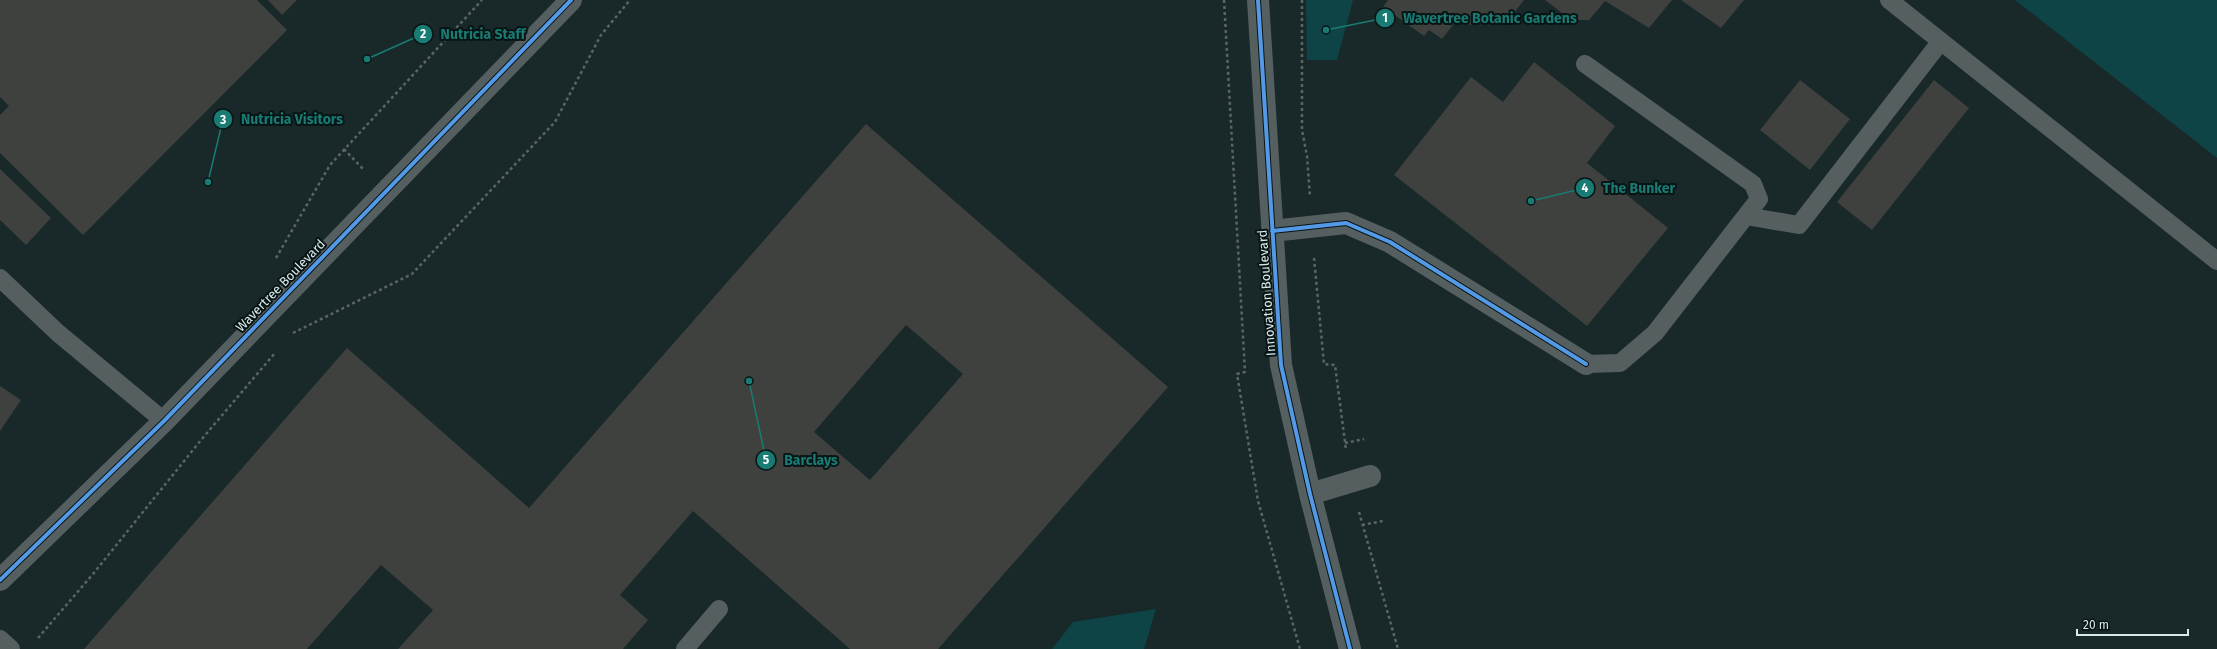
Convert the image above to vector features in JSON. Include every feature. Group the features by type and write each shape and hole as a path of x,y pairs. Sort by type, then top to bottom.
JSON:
{"street":[{"name":"Wavertree Boulevard","path":"0,580 164,421 571,0"},
{"name":"Innovation Boulevard","path":"1258,0 1281,365 1310,494 1350,649"},
{"path":"1272,231 1346,223 1390,242 1586,364"},
{"path":"1310,494 1362,478"}],"lane":[{"path":"1889,0 2217,261"},
{"path":"1746,216 1799,225 1940,41"},
{"path":"1585,64 1753,184 1759,199 1655,333 1620,363 1586,364"},
{"path":"0,278 58,333 164,421"},
{"path":"685,649 719,609"},
{"path":"0,639 11,649"}],"path":[{"path":"272,265 330,165 482,0"},
{"path":"292,334 412,274 555,122 601,35 630,0"},
{"path":"1302,0 1302,130 1307,156 1324,364 1335,365 1345,443 1362,478 1362,525 1398,649"},
{"path":"37,639 93,574 201,440 277,351"},
{"path":"1345,443 1364,439"},
{"path":"1362,525 1383,521"}],"shaded area":[{"path":"1306,0 1353,0 1337,60 1307,60"},
{"path":"2015,0 2217,0 2217,158"},
{"path":"1156,609 1144,649 1052,649 1073,622"}],"building":[{"path":"0,0 257,0 287,30 83,235 0,153 0,115 9,106 0,97"},
{"path":"268,0 297,0 282,15"},
{"path":"1388,0 1524,0 1508,21 1470,25 1459,17 1442,39 1429,30 1424,36 1383,7"},
{"path":"1545,0 1672,0 1649,28 1605,1 1589,20 1571,20"},
{"path":"1681,0 1744,0 1721,28"},
{"path":"1534,62 1615,126 1587,163 1668,228 1587,326 1394,175 1471,77 1503,102"},
{"path":"1800,80 1850,119 1810,170 1760,130"},
{"path":"1934,80 1969,108 1872,230 1837,202"},
{"path":"866,124 1168,387 938,649 850,649 693,511 620,595 648,620 623,649 398,649 433,610 381,565 307,649 84,649 347,348 529,508","holes":["906,325 963,374 870,480 814,432"]},
{"path":"0,169 51,218 26,245 0,220"},
{"path":"0,386 21,400 0,431"}],"cycle path":[{"path":"0,580 164,421 571,0"},
{"path":"1258,0 1281,365 1310,494 1350,649"},
{"path":"1272,231 1346,223 1390,242 1586,364"}],"place":[{"name":"Wavertree Botanic Gardens","path":"1326,30"},
{"name":"Nutricia Staff","path":"367,59"},
{"name":"Nutricia Visitors","path":"208,182"},
{"name":"The Bunker","path":"1531,201"},
{"name":"Barclays","path":"749,381"}]}
